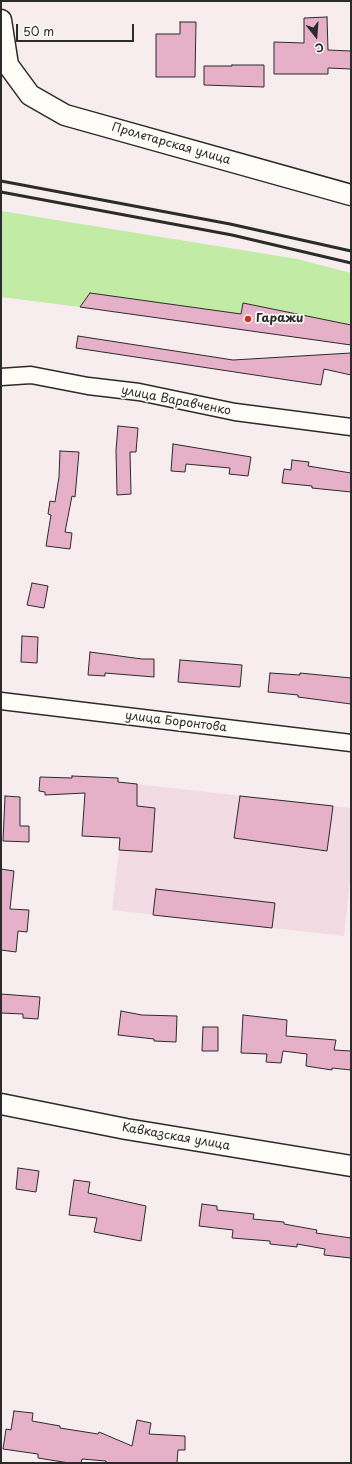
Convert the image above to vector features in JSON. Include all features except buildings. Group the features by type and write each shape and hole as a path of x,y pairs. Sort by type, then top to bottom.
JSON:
{"street":[{"name":"Пролетарская улица","path":"1,20 8,65 30,95 65,115 351,194"},
{"name":"улица Варавченко","path":"2,382 31,375 88,386 139,392 235,412 351,427"},
{"name":"улица Боронтова","path":"1,701 351,743"},
{"name":"Кавказская улица","path":"1,1104 126,1129 351,1166"}],"shaded area":[{"path":"127,783 351,808 351,872 344,936 112,910"}],"green space":[{"path":"1,211 297,259 351,273 351,325 243,303 241,314 90,293 80,307 1,297"}],"railway":[{"path":"1,181 230,224 351,251"},
{"path":"1,192 232,235 351,263"}],"place":[{"name":"Гаражи","path":"248,319"}]}
